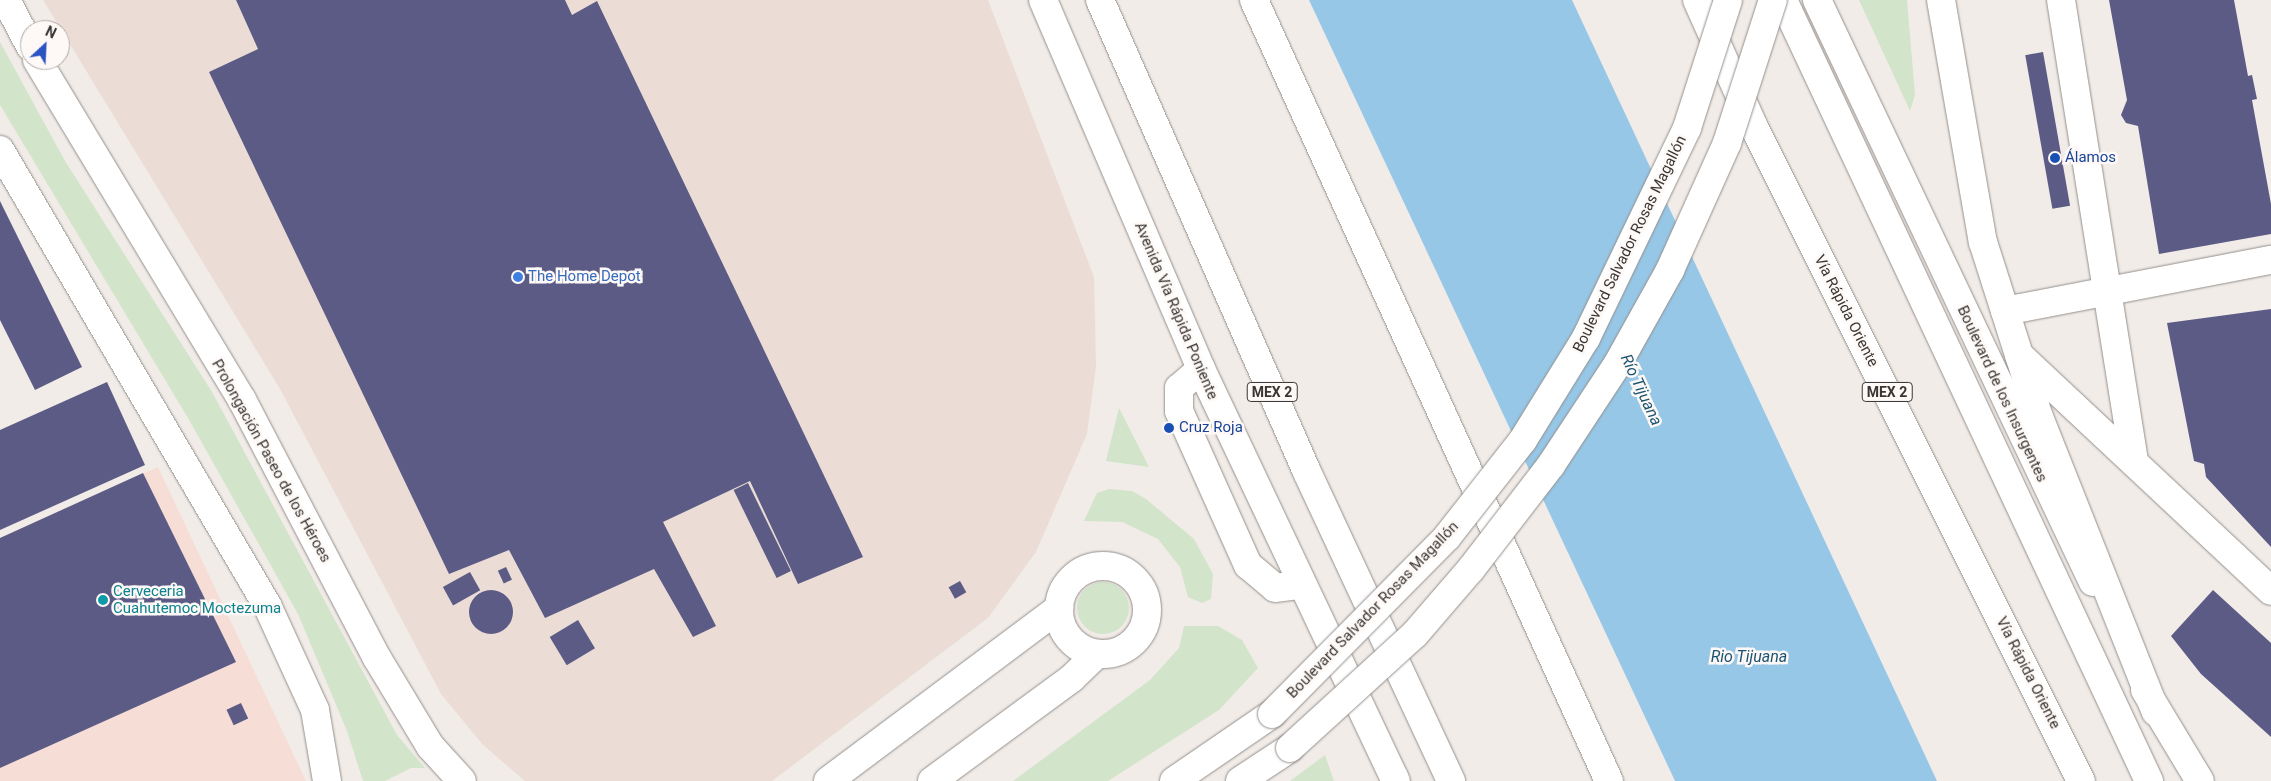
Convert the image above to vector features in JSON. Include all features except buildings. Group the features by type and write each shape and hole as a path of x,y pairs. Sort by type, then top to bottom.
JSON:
{"main road":[{"path":"6,0 20,27"},
{"name":"Avenida Vía Rápida Poniente","path":"1043,0 1201,369 1300,584 1395,780"},
{"name":"MEX 2","path":"1100,0 1307,472 1451,781"},
{"path":"1254,0 1609,781"},
{"name":"Vía Rápida Oriente","path":"1697,0 1753,125 2081,781"},
{"name":"Boulevard Salvador Rosas Magallón","path":"1174,781 1272,714 1447,537 1523,440 1586,338 1683,137 1728,0"},
{"path":"1240,781 1290,748 1414,634 1471,569 1551,465 1616,366 1670,270 1727,143 1773,0"},
{"name":"Boulevard de los Insurgentes","path":"1783,0 2149,781"},
{"name":"Boulevard de los Insurgentes","path":"1818,0 2156,712 2200,781"},
{"path":"1941,0 1979,224 2005,311 2039,417 2156,712"},
{"path":"2061,0 2134,462"},
{"name":"Prolongación Paseo de los Héroes","path":"43,70 242,400 377,658 430,746 462,781"},
{"path":"0,150 267,605 315,710 327,781"},
{"path":"2005,311 2271,260"},
{"path":"2019,355 2271,591"},
{"path":"1201,369 1179,388 1178,410 1248,564 1276,588 1300,584"},
{"path":"828,781 1058,608 1068,582 1092,566 1120,568 1141,587 1148,614 1136,640 1112,653 1098,654 1069,638 1058,608"},
{"path":"932,781 1072,678 1098,654"}],"shaded area":[{"path":"43,0 988,0 1094,277 1096,366 1087,434 1036,552 988,618 772,781 525,781 483,745 441,694 280,389 70,44 70,20 55,20"},
{"name":"Cerveceria Cuahutemoc Moctezuma","path":"158,467 306,781 0,781 0,538"}],"green space":[{"path":"1859,0 1907,0 1915,95 1910,111"},
{"path":"0,42 65,161 212,392 397,735 425,768 411,768 385,781 363,781 347,731 298,614 188,418 0,105"},
{"path":"1119,408 1149,467 1106,461"},
{"path":"1109,489 1132,491 1146,499 1194,539 1213,574 1211,599 1202,603 1188,597 1180,567 1158,539 1122,522 1084,521 1097,493"},
{"path":"1103,582 1113,584 1121,590 1127,598 1129,608 1127,618 1121,626 1113,632 1103,634 1093,632 1085,626 1079,618 1077,608 1079,598 1085,590 1093,584"},
{"path":"1184,626 1218,626 1242,640 1258,668 1219,710 1108,781 1013,781 1150,680 1179,648"},
{"path":"1325,755 1334,781 1290,781"}],"water":[{"name":"Rio Tijuana","path":"1309,0 1572,0 1937,781 1675,781"}],"place":[{"name":"Álamos","path":"2055,158"},
{"name":"The Home Depot","path":"518,277"},
{"name":"Cruz Roja","path":"1169,428"},
{"name":"Cerveceria Cuahutemoc Moctezuma","path":"103,600"}],"water label":[{"name":"Río Tijuana","path":"1641,390"}]}
